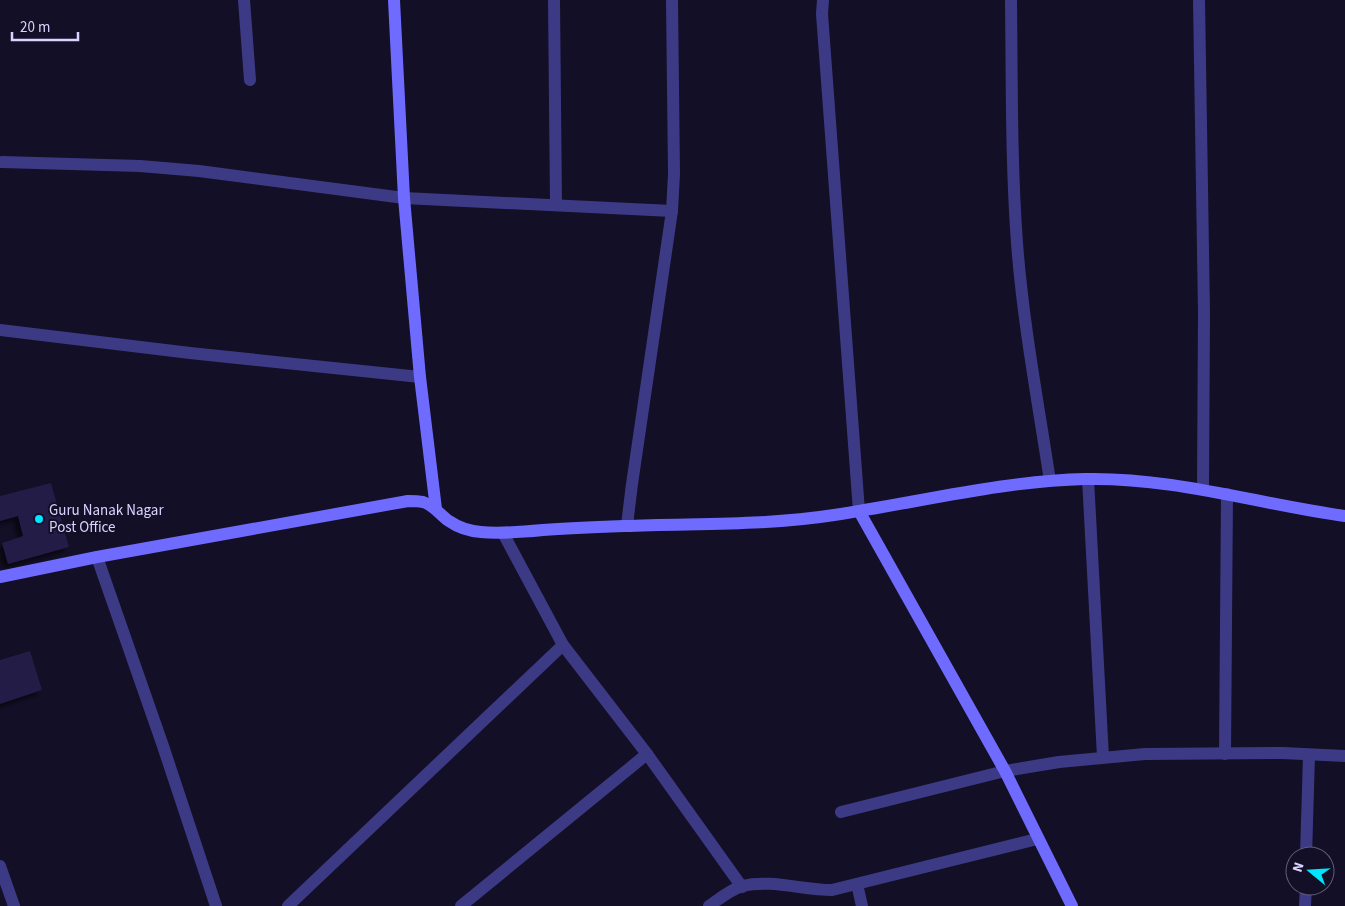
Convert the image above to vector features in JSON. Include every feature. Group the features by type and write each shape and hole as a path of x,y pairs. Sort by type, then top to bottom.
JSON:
{"street":[{"path":"244,0 250,80"},
{"path":"394,0 404,198 420,377 436,509"},
{"path":"554,0 556,205"},
{"path":"627,526 672,212 674,148 672,0"},
{"path":"822,0 859,511 1005,772 1072,906"},
{"path":"1011,0 1013,174 1017,246 1029,346 1050,481"},
{"path":"1199,0 1204,313 1203,489"},
{"path":"2,162 140,166 199,171 404,198 672,212"},
{"path":"0,330 190,353 420,377"},
{"path":"1088,479 1103,758"},
{"path":"0,577 392,502 408,501 424,502 436,509 449,521 465,530 503,533 627,526 750,524 831,516 917,500 1050,481 1088,479 1141,482 1203,489 1310,511 1345,516"},
{"path":"1225,754 1227,494"},
{"path":"503,533 563,645 647,754 742,887"},
{"path":"97,557 216,906"},
{"path":"288,906 563,645"},
{"path":"841,812 1005,772 1059,762 1145,754 1283,753 1345,756"},
{"path":"461,906 647,754"},
{"path":"1306,846 1309,755"},
{"path":"709,906 729,892 742,887 758,884 832,890 1037,839"},
{"path":"0,866 14,906"},
{"path":"858,884 862,906"}],"building":[{"path":"51,483 69,547 8,564 2,543 23,536 18,516 0,521 0,496"},
{"path":"30,651 42,690 0,704 0,660"}],"place":[{"name":"Guru Nanak Nagar Post Office","path":"39,519"}]}
